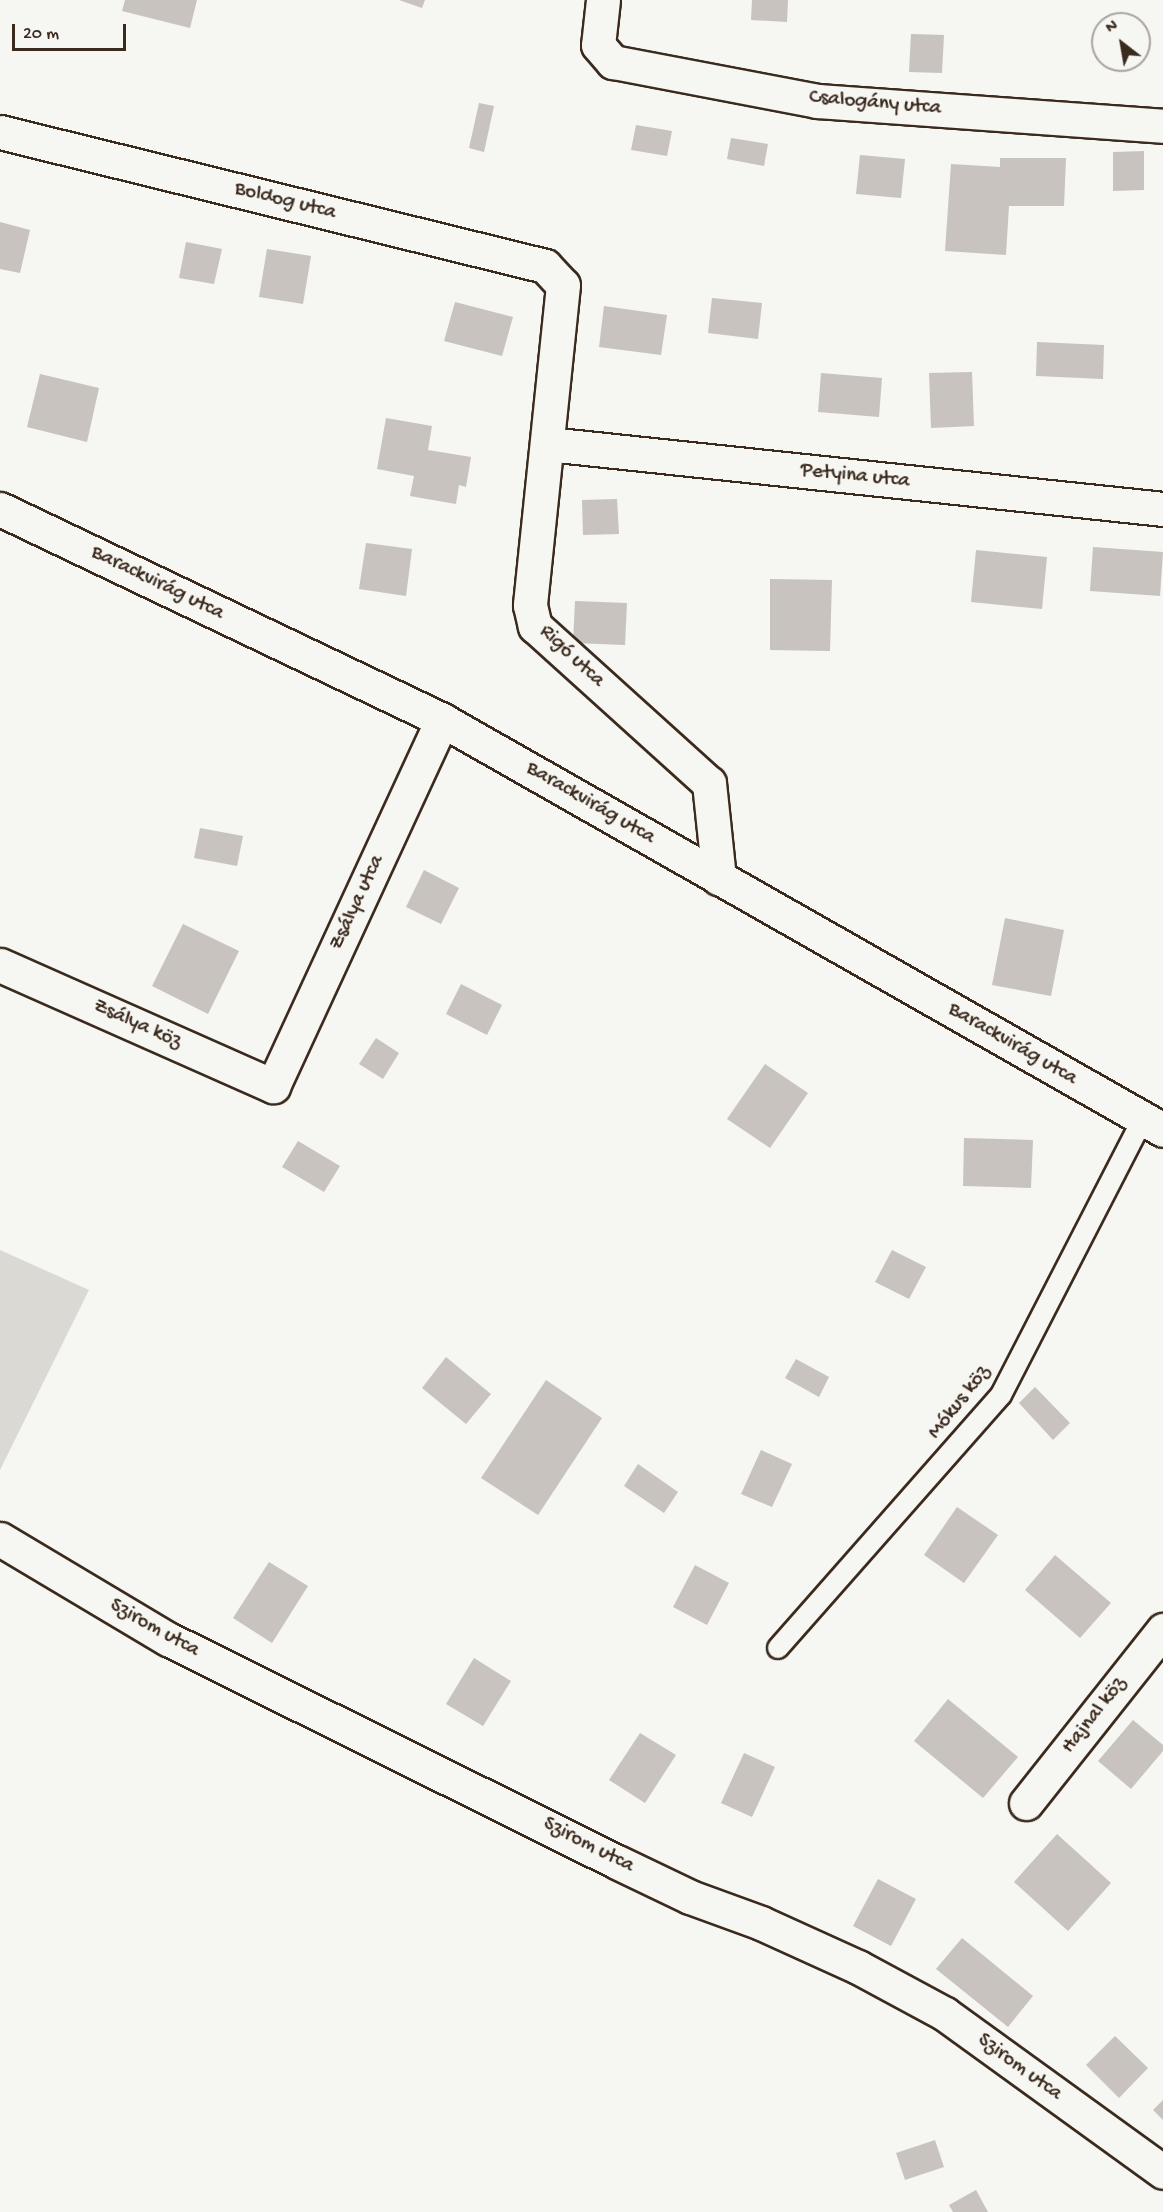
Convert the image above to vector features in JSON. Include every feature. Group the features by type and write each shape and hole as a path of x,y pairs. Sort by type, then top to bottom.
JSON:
{"street":[{"name":"Csalogány utca","path":"603,0 598,45 613,62 817,101 1163,126"},
{"name":"Boldog utca","path":"0,132 545,266 563,285"},
{"name":"Rigó utca","path":"563,285 530,605 535,626 710,783 719,878"},
{"name":"Petyina utca","path":"548,444 1163,509"},
{"name":"Barackvirág utca","path":"0,509 442,720 1153,1125"},
{"name":"Zsálya utca","path":"273,1086 442,720"},
{"name":"Zsálya köz","path":"0,965 273,1086"},
{"name":"Szirom utca","path":"0,1539 168,1639 627,1867 858,1967 945,2014 1163,2172"},
{"name":"Hajnal köz","path":"1026,1803 1163,1630"}],"lane":[{"name":"Mókus köz","path":"778,1648 1001,1395 1153,1125"}],"shaded area":[{"path":"0,1250 89,1290 0,1470"}],"building":[{"path":"125,0 197,0 190,28 122,11"},
{"path":"399,0 425,0 422,8"},
{"path":"752,0 788,0 787,22 751,20"},
{"path":"911,34 944,35 942,73 909,72"},
{"path":"479,103 494,106 484,152 469,148"},
{"path":"636,125 672,131 667,156 631,150"},
{"path":"731,138 768,144 764,166 727,159"},
{"path":"1144,151 1144,190 1113,191 1113,152"},
{"path":"860,155 905,159 901,198 856,194"},
{"path":"1000,158 1066,158 1064,206 1009,206 1006,255 945,251 951,164 1000,167"},
{"path":"0,222 30,230 20,273 0,269"},
{"path":"186,242 222,249 214,284 179,278"},
{"path":"267,249 311,256 303,304 259,297"},
{"path":"712,298 762,303 758,339 708,333"},
{"path":"455,302 513,317 502,356 444,341"},
{"path":"604,306 667,315 661,355 599,347"},
{"path":"1037,342 1104,345 1103,379 1036,376"},
{"path":"972,372 974,426 931,428 929,373"},
{"path":"821,373 882,378 879,417 818,412"},
{"path":"40,374 99,388 87,442 27,427"},
{"path":"386,418 432,426 428,450 471,457 466,487 459,485 456,504 410,496 414,476 377,469"},
{"path":"617,499 619,534 583,535 582,500"},
{"path":"366,543 412,549 406,596 359,589"},
{"path":"1093,547 1163,552 1160,596 1090,591"},
{"path":"976,550 1047,557 1042,609 971,602"},
{"path":"770,579 832,580 830,651 770,650"},
{"path":"575,601 627,603 625,645 573,643"},
{"path":"200,828 243,836 237,866 194,858"},
{"path":"424,870 459,888 441,924 406,907"},
{"path":"1005,918 1064,930 1051,996 992,985"},
{"path":"183,924 239,951 208,1014 152,986"},
{"path":"461,984 502,1005 487,1035 446,1014"},
{"path":"376,1038 399,1053 383,1079 359,1064"},
{"path":"765,1064 808,1093 770,1148 727,1119"},
{"path":"964,1138 1033,1140 1031,1188 963,1186"},
{"path":"298,1141 340,1166 324,1192 282,1167"},
{"path":"892,1250 926,1267 909,1299 875,1282"},
{"path":"446,1357 491,1394 466,1424 422,1388"},
{"path":"796,1359 829,1377 819,1397 785,1378"},
{"path":"546,1380 602,1418 538,1515 481,1478"},
{"path":"1035,1387 1070,1423 1053,1440 1019,1403"},
{"path":"761,1450 792,1464 772,1507 741,1494"},
{"path":"638,1464 678,1492 664,1513 624,1486"},
{"path":"957,1507 998,1535 964,1583 924,1555"},
{"path":"1055,1555 1111,1603 1080,1638 1025,1590"},
{"path":"269,1562 308,1586 272,1643 233,1618"},
{"path":"695,1565 729,1583 707,1625 673,1607"},
{"path":"474,1658 511,1681 483,1726 446,1704"},
{"path":"948,1699 1018,1757 983,1798 914,1741"},
{"path":"1133,1720 1163,1745 1163,1751 1131,1789 1098,1761"},
{"path":"640,1733 676,1755 645,1803 609,1780"},
{"path":"744,1753 775,1767 752,1817 721,1803"},
{"path":"1057,1834 1111,1883 1068,1931 1014,1882"},
{"path":"878,1879 916,1899 891,1946 853,1926"},
{"path":"962,1938 1033,1996 1008,2027 936,1969"},
{"path":"1115,2036 1148,2068 1119,2098 1086,2065"},
{"path":"1163,2100 1163,2120 1153,2110"},
{"path":"935,2140 944,2167 905,2180 896,2153"},
{"path":"976,2190 988,2212 953,2212 949,2205"}]}
